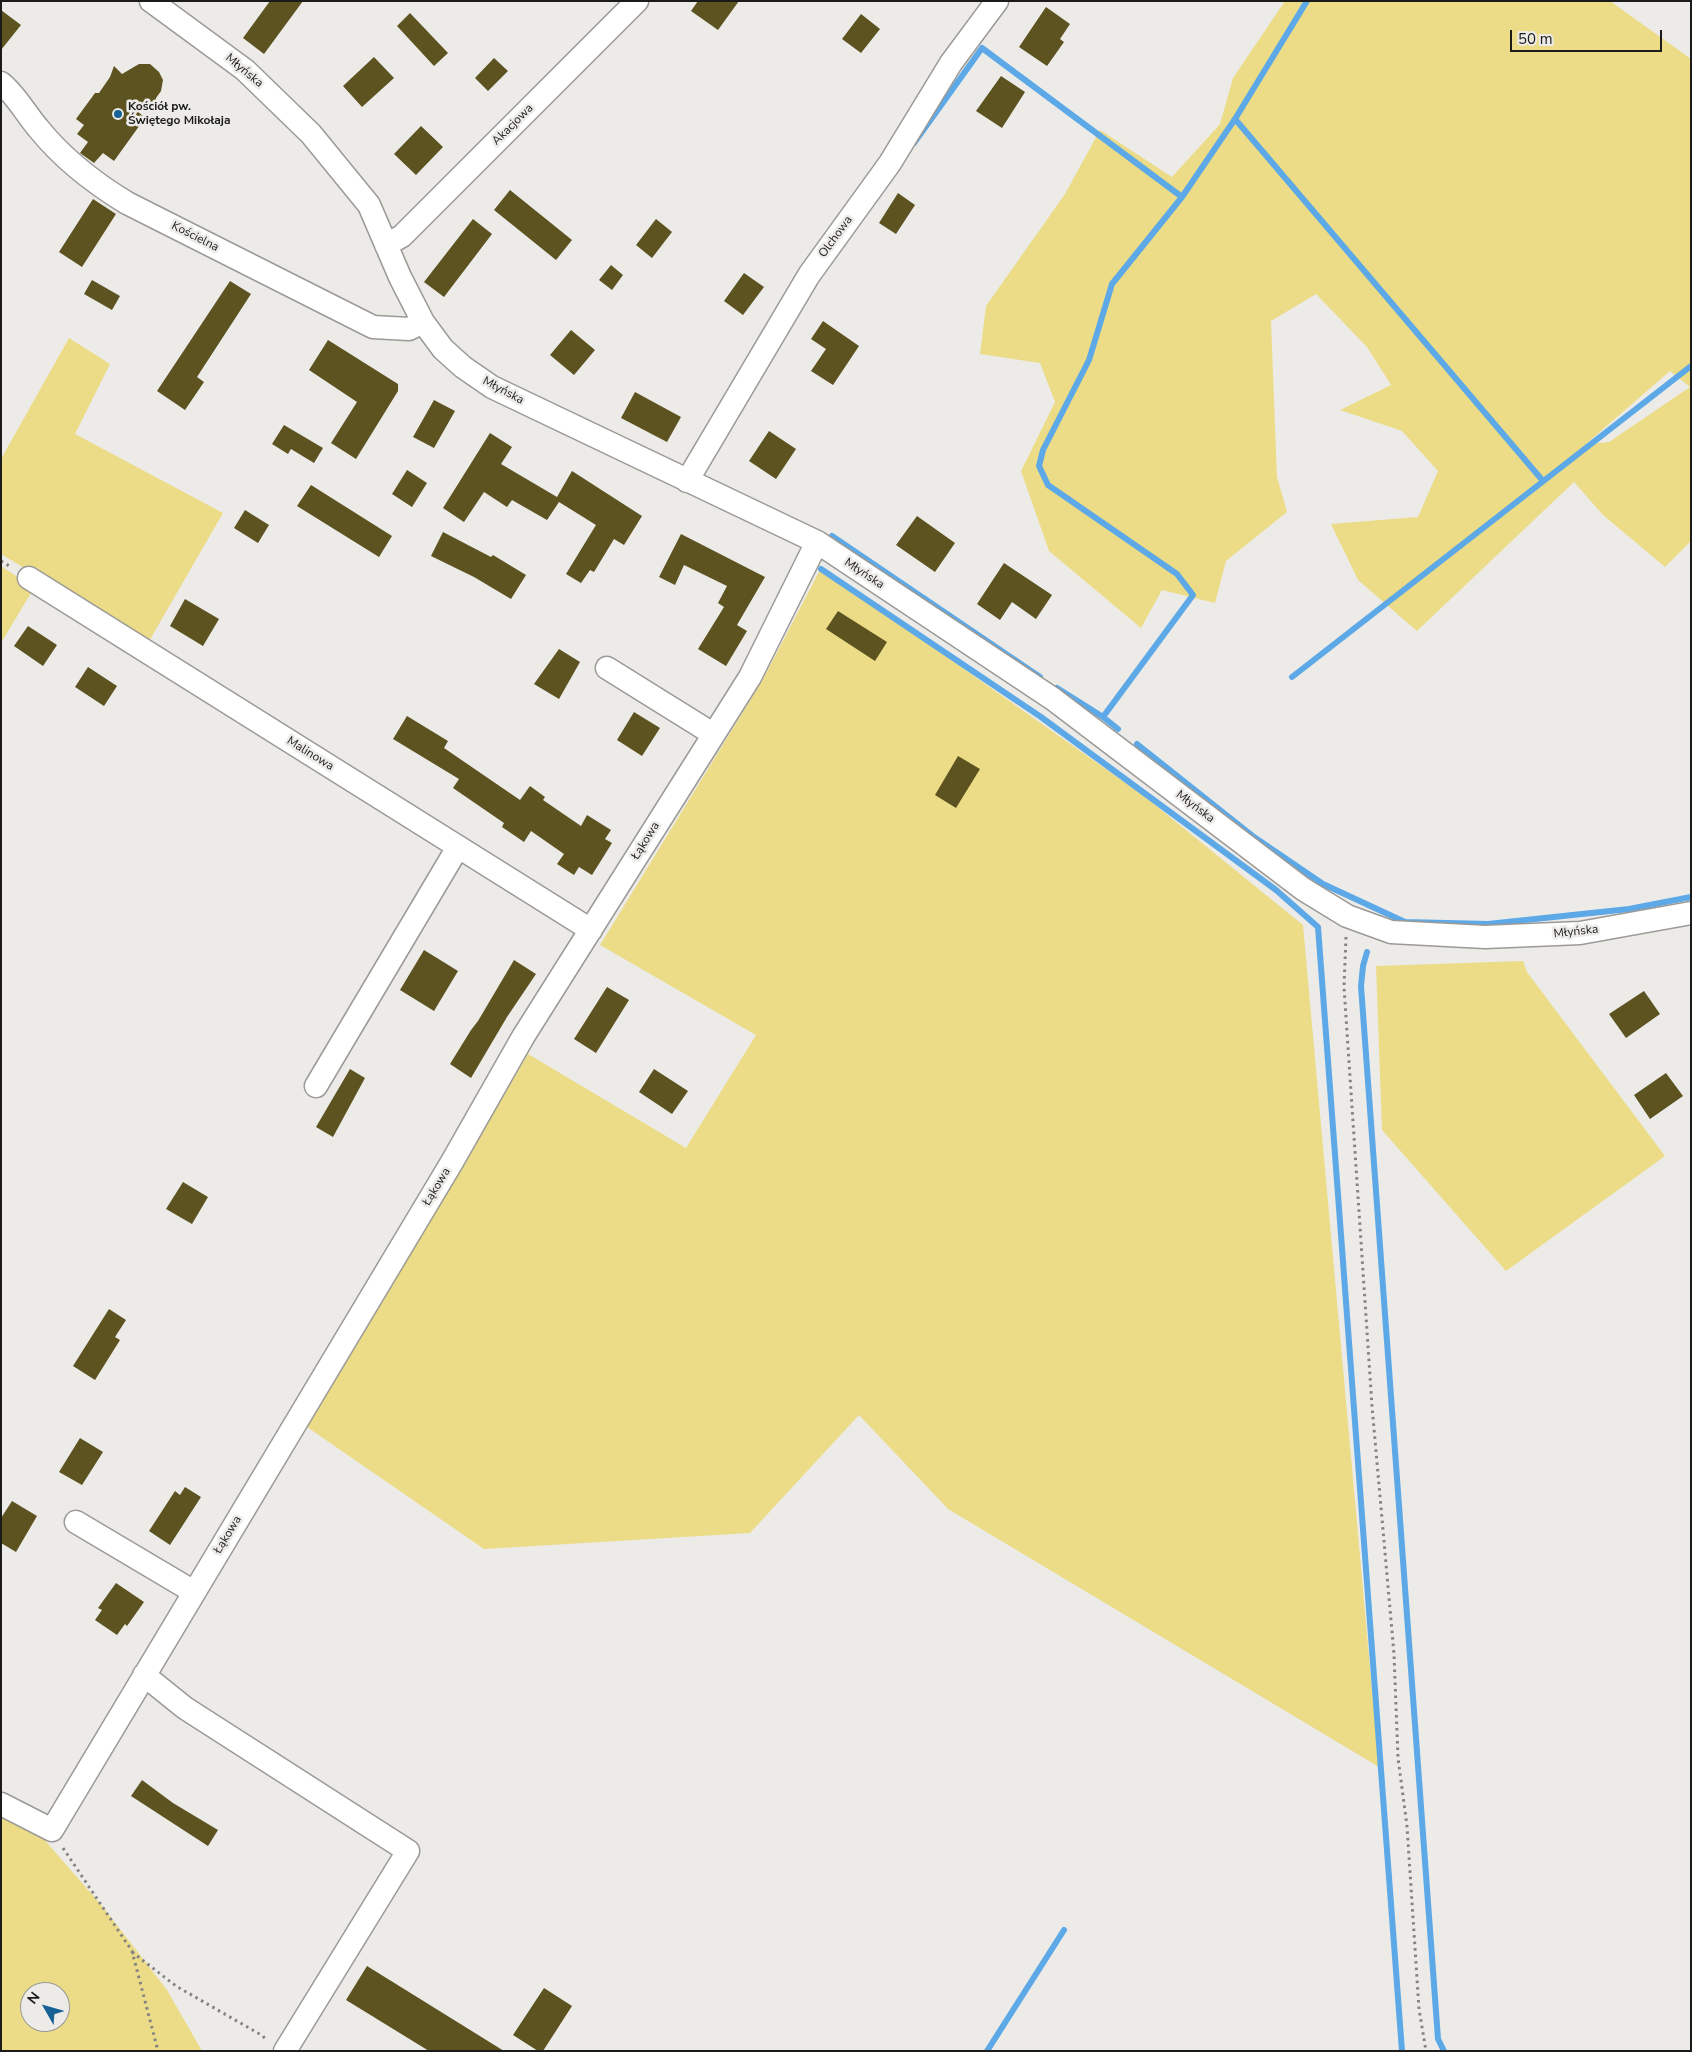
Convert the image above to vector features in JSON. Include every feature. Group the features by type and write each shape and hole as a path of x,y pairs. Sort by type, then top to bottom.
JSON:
{"street":[{"name":"Młyńska","path":"151,1 245,70 311,134 369,205 423,322 443,349 463,367 492,386 817,542 1053,699 1303,889 1347,916 1391,932 1485,937 1580,933 1691,913"},
{"name":"Akacjowa","path":"386,245 402,236 636,1"},
{"name":"Olchowa","path":"687,481 809,275 890,162 951,63 997,1"},
{"name":"Kościelna","path":"1,83 8,88 38,128 57,149 100,187 127,204 372,327 409,329 423,322"},
{"name":"Łąkowa","path":"52,1830 452,1162 524,1037 750,677 817,542"},
{"name":"Malinowa","path":"29,578 591,930"},
{"path":"607,668 713,734"},
{"path":"316,1086 458,846"},
{"path":"76,1522 194,1592"},
{"path":"144,1675 185,1708 408,1851 276,2047"},
{"path":"1,1804 52,1830"}],"path":[{"path":"1347,916 1344,987 1371,1396 1394,1654 1398,1758 1407,1826 1419,2009 1426,2051"},
{"path":"52,1830 132,1952 158,2051"},
{"path":"132,1952 176,1986 264,2036 276,2047"}],"shaded area":[{"path":"1285,1 1610,1 1691,59 1691,541 1665,567 1603,515 1574,482 1417,631 1358,580 1331,524 1418,517 1438,471 1402,431 1340,410 1391,385 1367,347 1316,294 1271,321 1277,477 1287,512 1226,561 1215,603 1162,590 1141,628 1049,551 1021,471 1055,402 1040,363 980,354 986,306 1065,194 1100,130 1172,177 1220,124 1233,78","holes":["1670,371 1690,387 1609,442 1586,444"]},
{"path":"69,338 110,364 75,434 223,513 148,643 1,554 1,459"},
{"path":"1,566 34,588 1,643"},
{"path":"821,568 1144,796 1303,925 1379,1767 948,1509 859,1415 750,1533 484,1549 307,1427 528,1054 686,1148 756,1035 600,945 762,681"},
{"path":"1523,961 1527,972 1665,1156 1506,1271 1382,1130 1376,966"},
{"path":"1,1815 42,1837 103,1907 167,1990 202,2051 1,2051"}],"building":[{"path":"270,1 303,1 264,54 243,38"},
{"path":"698,1 739,1 718,30 691,11"},
{"path":"1046,7 1070,24 1060,39 1064,42 1047,66 1019,47"},
{"path":"1,10 21,25 1,50"},
{"path":"410,13 448,53 434,66 397,26"},
{"path":"861,14 880,29 861,53 842,39"},
{"path":"374,57 394,78 362,107 343,86"},
{"path":"494,58 508,71 488,91 475,78"},
{"name":"Kościół pw. Świętego Mikołaja","path":"139,64 150,64 159,72 163,80 156,102 134,108 145,118 114,161 103,153 94,163 80,153 88,142 77,134 84,125 76,119 95,93 99,93 110,77 114,66 122,74"},
{"path":"1001,76 1025,92 1002,128 976,111"},
{"path":"421,126 443,147 416,175 394,154"},
{"path":"510,190 572,240 556,260 494,210"},
{"path":"898,193 915,205 896,234 879,223"},
{"path":"93,199 116,214 82,267 59,252"},
{"path":"473,219 492,234 444,297 424,282"},
{"path":"656,219 672,232 652,258 636,245"},
{"path":"611,265 623,275 612,290 599,280"},
{"path":"744,273 764,287 743,315 724,301"},
{"path":"92,280 120,296 112,310 84,294"},
{"path":"230,281 251,294 197,377 204,382 185,410 157,391"},
{"path":"823,321 859,346 833,385 811,371 826,349 811,339"},
{"path":"571,330 595,350 574,375 550,355"},
{"path":"328,340 398,384 398,391 356,459 331,443 357,402 309,370"},
{"path":"635,392 681,417 667,442 621,418"},
{"path":"434,400 455,411 434,448 413,437"},
{"path":"284,425 323,448 314,463 291,449 288,454 272,444"},
{"path":"769,431 796,449 776,479 749,461"},
{"path":"490,433 512,447 501,464 557,497 572,471 642,516 624,545 614,539 594,572 590,570 581,583 566,574 596,525 559,502 547,520 512,500 507,507 484,492 464,522 443,508"},
{"path":"407,470 427,483 412,507 392,494"},
{"path":"311,485 392,536 379,557 297,506"},
{"path":"245,510 269,525 258,543 234,528"},
{"path":"917,516 955,543 935,572 896,545"},
{"path":"443,532 491,557 493,555 526,575 511,599 474,577 431,556"},
{"path":"681,534 765,577 737,625 747,631 726,666 698,649 724,607 718,603 727,586 684,565 675,585 659,577"},
{"path":"1004,563 1052,595 1036,619 1012,602 1000,620 977,604"},
{"path":"185,599 219,619 203,646 170,626"},
{"path":"838,611 887,642 875,661 826,629"},
{"path":"28,626 57,645 43,666 14,646"},
{"path":"559,649 580,662 559,699 534,684"},
{"path":"88,667 117,686 104,706 75,687"},
{"path":"634,712 660,728 642,756 617,740"},
{"path":"407,716 448,741 444,748 520,800 530,786 545,797 543,800 581,826 587,815 611,830 605,839 612,843 592,875 579,867 574,875 557,864 564,854 531,831 524,842 502,827 504,823 453,788 459,779 393,739"},
{"path":"958,756 980,769 956,808 935,795"},
{"path":"424,950 458,971 434,1011 400,990"},
{"path":"514,960 536,974 507,1017 471,1078 450,1064"},
{"path":"607,987 629,1000 596,1053 574,1039"},
{"path":"1644,991 1660,1014 1626,1038 1609,1014"},
{"path":"350,1069 365,1078 333,1137 316,1127"},
{"path":"654,1069 688,1091 672,1114 639,1092"},
{"path":"1666,1073 1683,1096 1650,1119 1634,1095"},
{"path":"183,1182 208,1197 192,1224 166,1209"},
{"path":"109,1309 126,1320 115,1337 120,1340 95,1380 73,1366"},
{"path":"80,1438 103,1452 82,1485 59,1472"},
{"path":"185,1487 201,1497 170,1545 149,1531 175,1491 180,1495"},
{"path":"12,1501 37,1516 16,1552 1,1543 1,1518"},
{"path":"116,1583 144,1602 127,1626 125,1624 117,1635 95,1620 102,1610 98,1608"},
{"path":"142,1780 173,1803 218,1830 208,1846 131,1796"},
{"path":"367,1966 504,2051 429,2051 346,2000"},
{"path":"544,1988 572,2006 543,2051 538,2051 513,2035"}],"waterway":[{"path":"1103,717 1193,595 1177,574 1048,485 1039,466 1043,450 1089,360 1112,284 1182,197 1235,119 1307,1"},
{"path":"914,143 982,48 1182,197"},
{"path":"1235,119 1543,481"},
{"path":"1292,677 1691,366"},
{"path":"832,536 1040,677"},
{"path":"821,569 1041,717 1276,890 1318,927 1402,2051"},
{"path":"1057,688 1103,717 1118,729"},
{"path":"1137,744 1254,837 1323,884 1405,922 1488,924 1629,909 1691,897"},
{"path":"1367,952 1363,966 1361,986 1438,2039 1444,2051"},
{"path":"987,2051 1064,1930"}],"place":[{"name":"Kościół pw. Świętego Mikołaja","path":"118,114"}]}
